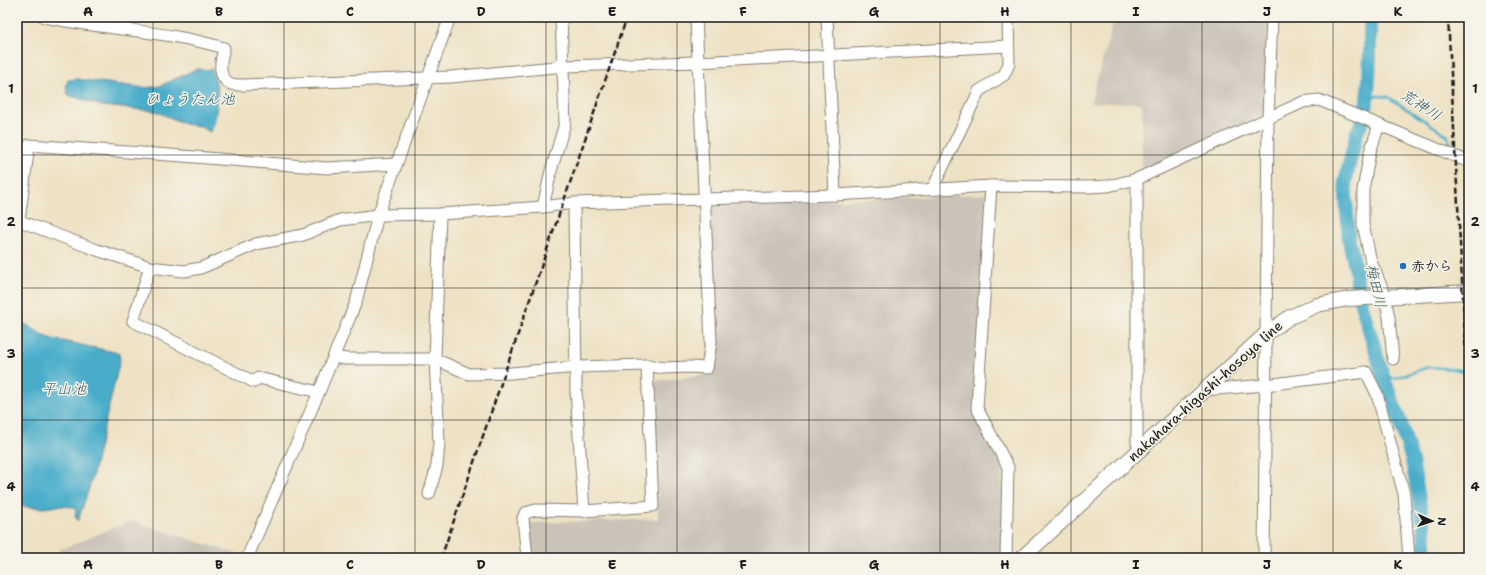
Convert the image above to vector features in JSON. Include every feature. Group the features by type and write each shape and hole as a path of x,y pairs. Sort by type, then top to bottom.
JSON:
{"main road":[{"name":"nakahara-higashi-hosoya line","path":"1022,558 1267,333 1290,317 1317,305 1348,299 1469,292"}],"street":[{"path":"44,17 92,26 205,42 224,48 220,66 222,76 231,84 244,85 308,84 451,77 564,66 697,62 1008,46"},
{"path":"247,558 320,392 356,302 378,215 450,17"},
{"path":"543,208 551,171 565,123 561,17"},
{"path":"334,357 346,359 435,359 469,374 511,373 577,367 647,365 663,368 707,368 711,342 696,17"},
{"path":"827,17 835,195"},
{"path":"932,190 979,91 1004,75 1009,64 1008,17"},
{"path":"1264,558 1268,117 1272,17"},
{"path":"396,164 327,168 29,145 18,220 97,250 150,267 184,271 201,268 256,244 303,235 340,220 378,215 440,214 543,208 574,203 835,195 991,186 1108,186 1137,179 1268,117 1303,102 1319,100 1469,162"},
{"path":"1377,124 1363,190 1363,224 1371,262 1390,317 1393,359"},
{"path":"1137,179 1137,443 1139,449"},
{"path":"991,186 977,408 1008,467 1006,558"},
{"path":"574,203 577,367 576,391 584,511"},
{"path":"429,494 437,466 439,442 435,359 440,214"},
{"path":"150,267 133,321 254,382 258,378 320,392"},
{"path":"527,558 523,518 525,513 536,510 584,511 653,506 647,365"},
{"path":"1204,390 1266,385 1366,372 1377,394 1404,494 1409,558"}],"shaded area":[{"path":"1115,17 1268,17 1265,114 1142,170 1142,103 1090,103"},
{"path":"987,194 976,410 1002,469 1003,558 531,558 530,523 658,519 654,381 709,374 716,343 711,206"},
{"path":"131,521 241,555 240,558 55,558 59,550"}],"water":[{"name":"ひょうたん池","path":"211,68 217,88 217,101 216,116 210,132 201,127 185,124 155,111 102,106 68,95 66,86 68,80 76,79 145,88 160,86 196,69 207,70"},
{"name":"平山池","path":"17,320 49,338 119,354 120,360 91,482 78,521 75,516 76,510 73,507 59,506 44,508 17,506"}],"waterway":[{"name":"梅田川","path":"1370,17 1368,94 1362,122 1357,132 1345,182 1349,241 1356,271 1358,293 1383,376 1400,421 1412,461 1424,526 1426,558"},
{"name":"荒神川","path":"1368,95 1388,97 1447,135 1452,147"},
{"path":"1383,376 1395,378 1429,367 1469,372"}],"railway":[{"path":"441,558 627,17"},
{"path":"1448,17 1469,411"}],"place":[{"name":"赤から","path":"1403,266"}]}
